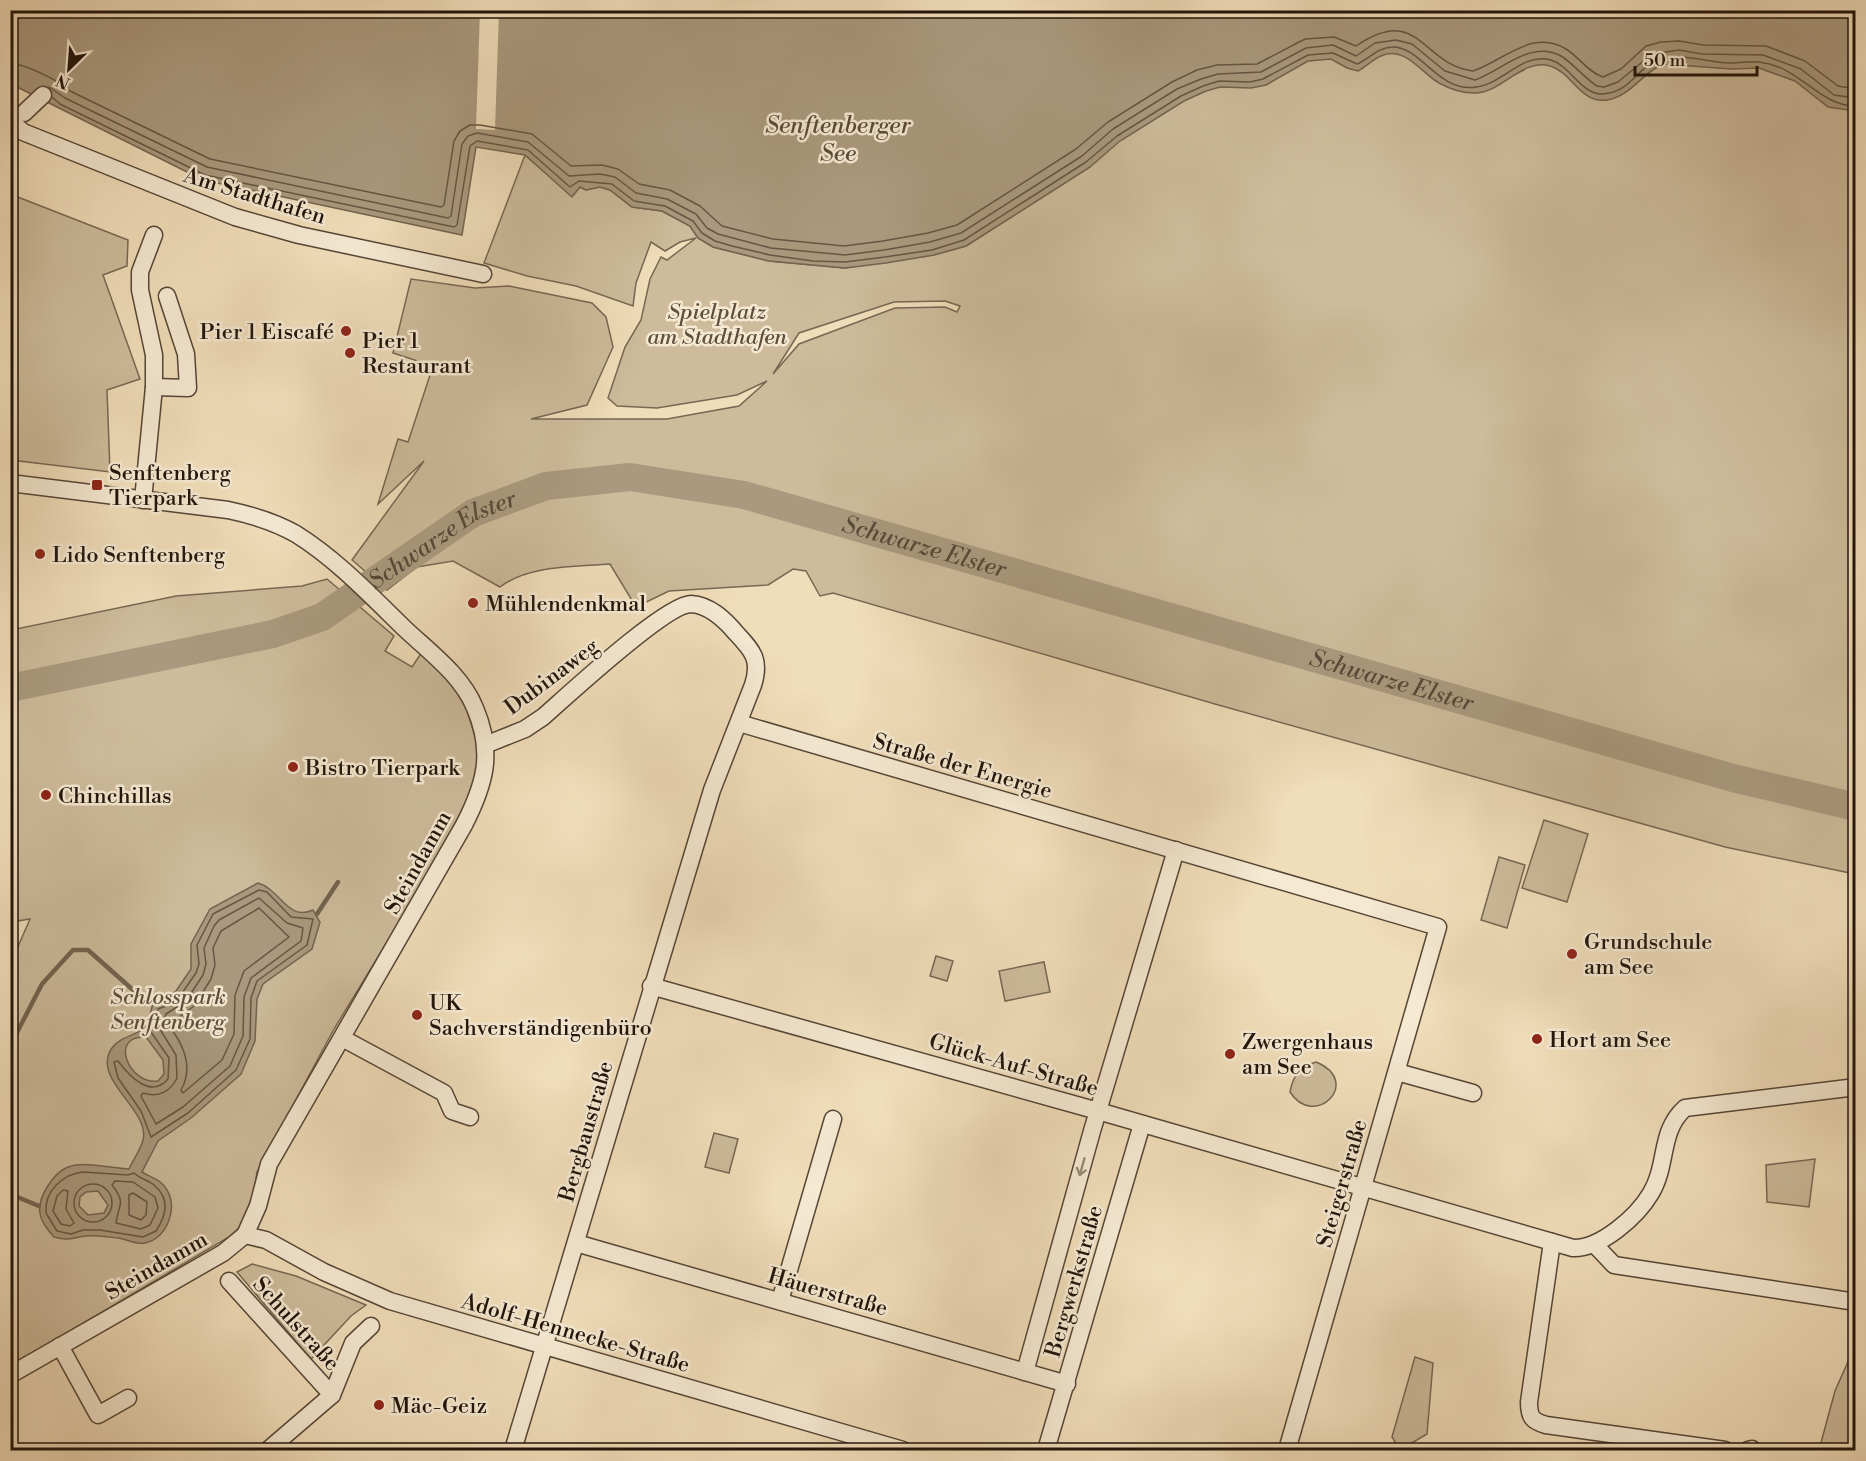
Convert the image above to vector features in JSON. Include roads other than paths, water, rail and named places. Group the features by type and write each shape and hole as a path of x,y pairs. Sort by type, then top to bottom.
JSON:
{"street":[{"name":"Am Stadthafen","path":"43,95 20,123 235,217 299,235 483,274"},
{"path":"143,500 154,387 154,355 140,290 140,272 154,235"},
{"path":"154,387 188,388 186,354 167,296"},
{"name":"Steindamm","path":"10,483 253,515 295,533 340,567 459,681 475,708 485,745 485,776 477,800 270,1164 258,1206 245,1235 212,1260 10,1375"},
{"name":"Dubinaweg","path":"485,745 525,729 672,610 689,604 711,610 723,619 755,657 758,667 756,676 739,723"},
{"name":"Straße der Energie","path":"739,723 1438,927"},
{"name":"Bergbaustraße","path":"513,1450 651,986 712,790 739,723"},
{"path":"1098,1111 1176,850"},
{"name":"Steigerstraße","path":"1287,1450 1438,927"},
{"name":"Glück-Auf-Straße","path":"651,986 1098,1111 1573,1248 1595,1245"},
{"path":"342,1038 444,1093 452,1111 470,1117"},
{"path":"1397,1072 1473,1093"},
{"path":"1856,1087 1685,1108 1674,1118 1666,1137 1652,1193 1631,1216 1595,1245 1614,1266 1856,1302"},
{"name":"Bergwerkstraße","path":"1025,1372 1098,1111"},
{"path":"780,1301 834,1119"},
{"name":"Bergwerkstraße","path":"1046,1450 1142,1124"},
{"name":"Adolf-Hennecke-Straße","path":"245,1235 266,1240 324,1272 390,1301 903,1450"},
{"path":"1552,1242 1529,1402 1529,1414 1532,1419 1546,1425 1725,1450"},
{"name":"Häuerstraße","path":"576,1243 1066,1384"},
{"name":"Schulstraße","path":"229,1281 332,1395"},
{"path":"268,1450 332,1395 354,1343 371,1326"},
{"path":"60,1346 98,1414 128,1398"}],"water":[{"name":"Senftenberger See","path":"10,11 1855,11 1855,111 1828,107 1795,81 1759,68 1731,69 1664,64 1650,72 1624,94 1616,98 1598,100 1583,93 1558,69 1550,66 1530,67 1493,88 1474,93 1443,85 1398,54 1381,56 1358,71 1331,59 1308,61 1266,85 1251,88 1220,87 1184,101 1120,141 1090,167 966,246 934,255 845,268 769,261 713,247 698,238 690,226 662,211 632,207 610,190 600,187 586,190 580,187 572,197 525,155 476,147 462,235 203,180 11,84"},
{"path":"258,883 266,886 297,912 304,913 313,910 320,922 312,949 263,984 257,999 255,1041 241,1074 191,1118 158,1141 142,1172 156,1179 167,1190 171,1214 165,1229 153,1240 145,1243 97,1236 67,1239 54,1237 42,1220 40,1207 44,1193 57,1174 75,1165 129,1169 141,1147 143,1129 138,1117 114,1083 107,1060 116,1044 147,1026 153,1003 167,999 176,991 191,969 191,944 210,909","holes":["146,1037 163,1060 164,1074 158,1081 139,1076 127,1060 125,1051 128,1044 134,1038","98,1191 108,1205 104,1213 88,1215 79,1206 80,1197 86,1192"]}],"waterway":[{"name":"Schwarze Elster","path":"10,688 273,634 322,617 473,513 546,486 630,477 744,495 1733,778 1856,807"},
{"path":"317,914 338,882"},
{"path":"10,1046 42,984 73,950 88,950 141,997 153,1003"},
{"path":"10,1194 39,1206"}],"place":[{"name":"Pier 1 Eiscafé","path":"346,331"},
{"name":"Pier 1 Restaurant","path":"350,353"},
{"name":"Senftenberg Tierpark","path":"97,485"},
{"name":"Lido Senftenberg","path":"40,554"},
{"name":"Mühlendenkmal","path":"473,603"},
{"name":"Bistro Tierpark","path":"293,767"},
{"name":"Chinchillas","path":"46,795"},
{"name":"Grundschule am See","path":"1572,954"},
{"name":"UK Sachverständigenbüro","path":"417,1015"},
{"name":"Hort am See","path":"1537,1039"},
{"name":"Zwergenhaus am See","path":"1230,1054"},
{"name":"Mäc-Geiz","path":"379,1405"}],"park label":[{"name":"Spielplatz am Stadthafen","path":"717,324"},
{"name":"Schlosspark Senftenberg","path":"168,1008"}]}
